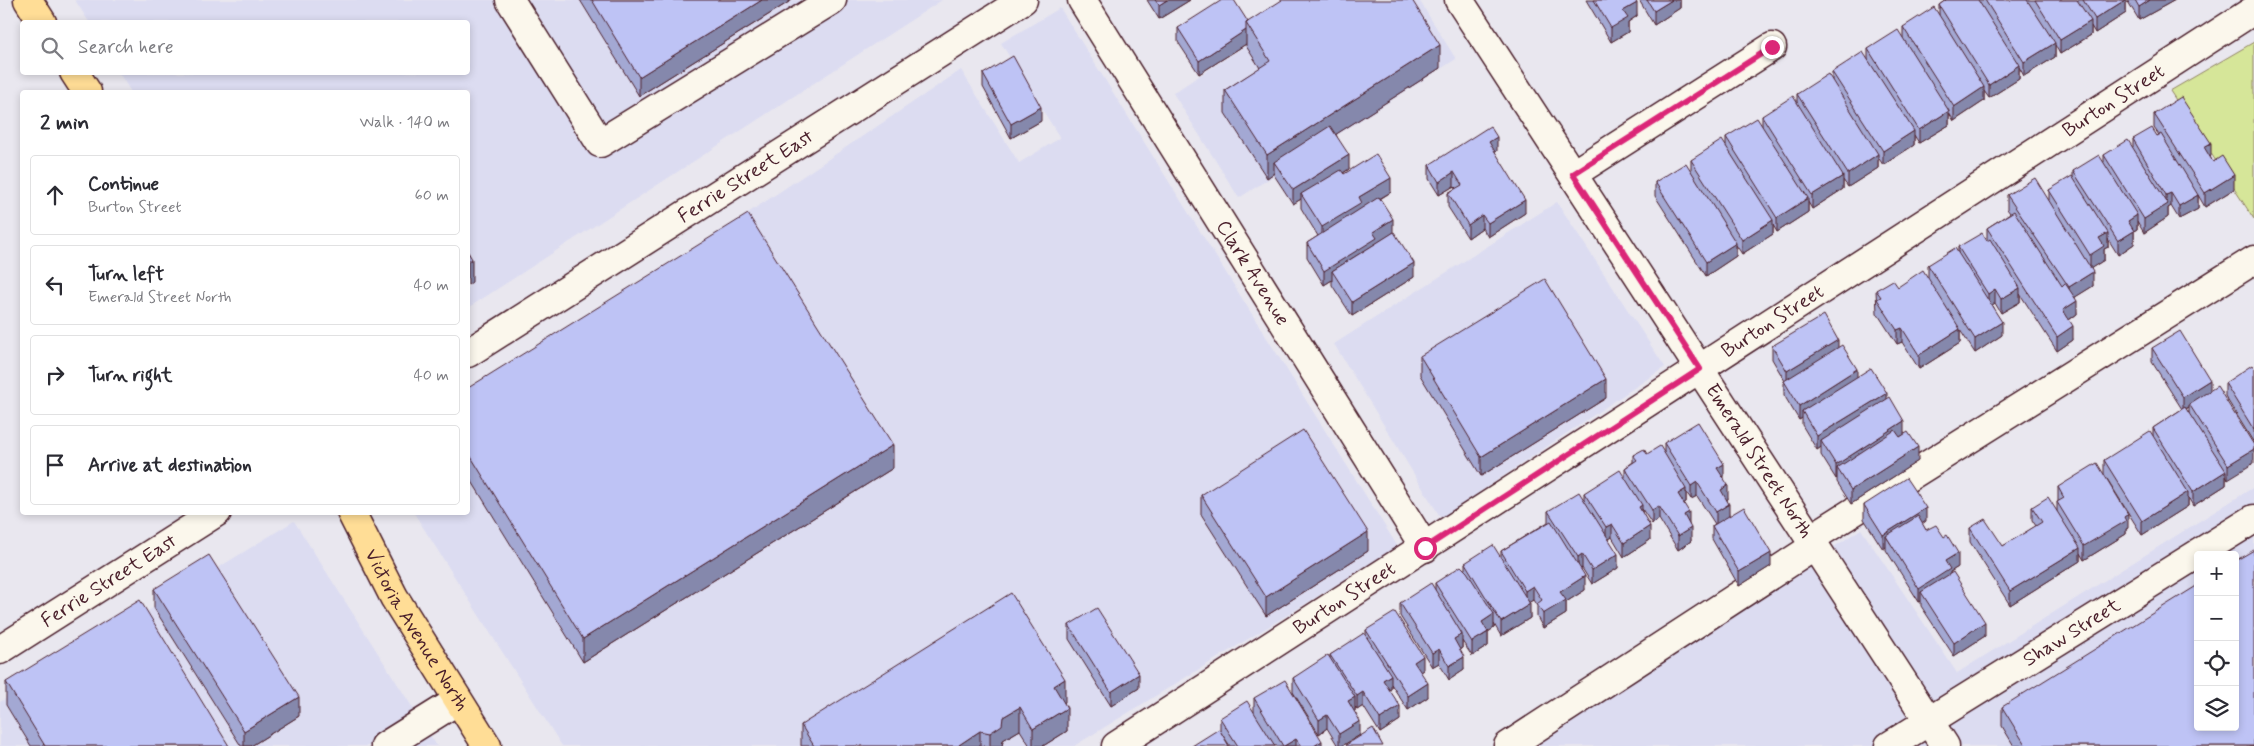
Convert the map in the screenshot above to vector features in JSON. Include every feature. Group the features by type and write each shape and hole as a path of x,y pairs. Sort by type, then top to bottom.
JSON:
{"main road":[{"path":"28,0 41,20"},
{"path":"76,75 85,90"},
{"name":"Victoria Avenue North","path":"352,515 394,597 457,701 487,746"}],"street":[{"path":"510,0 600,143 832,0"},
{"name":"Ferrie Street East","path":"470,352 1023,0"},
{"name":"Clark Avenue","path":"1082,0 1425,548"},
{"name":"Emerald Street North","path":"1459,0 1945,746"},
{"name":"Burton Street","path":"1116,746 1425,548 2254,10"},
{"path":"1573,174 1772,47"},
{"path":"1508,746 1812,542 2254,260"},
{"name":"Ferrie Street East","path":"0,650 213,515"},
{"name":"Shaw Street","path":"1889,746 2254,519"},
{"path":"385,746 457,701"}],"shaded area":[{"path":"75,0 942,0 470,307 470,90 130,90 120,75 470,75 470,20 88,20"},
{"path":"1315,0 1419,0 1456,59 1239,198 1173,93"},
{"path":"1060,8 1398,547 1074,746 562,746 415,515 470,515 470,400 961,70 1019,163 1060,138 1001,43"},
{"path":"1557,202 1665,367 1441,518 1334,344"},
{"path":"2254,487 2254,746 1536,746 1861,529 1957,673"},
{"path":"294,521 437,746 0,746 0,702"}],"green space":[{"path":"2254,42 2254,219 2170,91"}],"building":[{"path":"592,0 762,0 639,77"},
{"path":"1155,0 1167,0 1159,5"},
{"path":"1222,0 1234,0 1248,22 1246,23 1246,30 1199,61 1178,28"},
{"path":"1282,0 1412,0 1440,45 1267,155 1225,90 1270,61 1246,23"},
{"path":"1594,0 1635,0 1637,3 1623,11 1628,18 1611,28"},
{"path":"1647,0 1672,0 1654,11"},
{"path":"1946,0 1978,0 2019,65 1989,85 1939,5"},
{"path":"1985,0 2027,0 2055,43 2024,62"},
{"path":"2035,0 2077,0 2091,21 2060,40"},
{"path":"2083,0 2125,0 2095,19"},
{"path":"2135,0 2150,0 2139,7"},
{"path":"1934,7 1984,87 1954,107 1903,27"},
{"path":"1898,30 1949,111 1919,130 1868,49"},
{"path":"1863,52 1914,131 1883,151 1832,72"},
{"path":"1013,56 1041,107 1011,124 983,74"},
{"path":"1828,74 1878,154 1848,174 1797,94"},
{"path":"1793,96 1843,176 1812,195 1762,116"},
{"path":"2181,97 2211,143 2204,147 2213,162 2222,156 2234,175 2205,193 2154,114"},
{"path":"1757,118 1808,198 1777,218 1726,137"},
{"path":"1330,126 1349,155 1293,190 1274,162"},
{"path":"1490,126 1497,137 1489,142 1525,200 1488,223 1482,215 1468,225 1448,193 1462,185 1454,172 1439,182 1429,165"},
{"path":"2152,128 2157,136 2161,134 2198,195 2179,206 2171,193 2166,195 2133,139"},
{"path":"1722,140 1773,220 1742,240 1691,160"},
{"path":"2128,140 2168,204 2144,219 2104,155"},
{"path":"1376,154 1391,178 1359,197 1362,203 1322,227 1301,194 1341,170 1344,174"},
{"path":"2099,155 2137,215 2128,221 2134,231 2118,241 2073,171"},
{"path":"1686,163 1736,243 1706,262 1655,182"},
{"path":"2072,176 2108,233 2099,238 2104,246 2090,255 2049,190"},
{"path":"2035,178 2093,272 2069,287 2007,195"},
{"path":"1379,197 1393,219 1373,232 1377,238 1324,271 1307,243"},
{"path":"2014,211 2062,286 2065,283 2077,301 2063,310 2073,326 2057,337 1987,228"},
{"path":"748,214 893,445 583,639 470,455 470,387"},
{"path":"1394,232 1414,263 1352,302 1332,271"},
{"path":"1982,233 1987,241 1990,239 2020,288 2001,299 1995,289 1988,294 1958,247"},
{"path":"1955,248 2002,322 1975,339 1928,265"},
{"path":"1923,270 1960,329 1919,355 1902,328 1897,330 1877,299 1881,297 1876,290 1893,280 1898,287"},
{"path":"1545,279 1606,379 1481,457 1420,356"},
{"path":"1824,315 1838,340 1787,371 1772,346"},
{"path":"2180,331 2210,380 2183,397 2152,348"},
{"path":"1842,345 1857,369 1799,406 1784,381"},
{"path":"2252,365 2254,368 2254,430 2225,383"},
{"path":"1871,368 1887,393 1817,436 1802,411"},
{"path":"2217,386 2254,445 2254,449 2228,465 2189,404"},
{"path":"1890,397 1904,421 1836,465 1821,441"},
{"path":"2185,407 2226,471 2193,492 2153,428"},
{"path":"1698,422 1724,464 1717,468 1728,485 1721,490 1729,504 1716,512 1697,482 1691,486 1664,443"},
{"path":"1303,430 1368,532 1266,597 1201,495"},
{"path":"1895,430 1900,437 1908,432 1918,447 1851,490 1837,468"},
{"path":"2150,431 2188,492 2142,521 2104,460"},
{"path":"1660,446 1686,489 1678,494 1689,512 1684,515 1691,528 1678,536 1659,506 1652,510 1625,468 1637,460 1633,455 1644,449 1647,454"},
{"path":"2097,463 2128,514 2124,517 2126,521 2084,546 2057,502 2064,498 2058,487"},
{"path":"1620,470 1642,505 1639,507 1650,526 1624,543 1612,524 1606,527 1584,493"},
{"path":"1906,478 1926,508 1883,535 1864,505"},
{"path":"1579,492 1618,554 1592,570 1582,554 1578,557 1548,511"},
{"path":"2048,497 2080,548 2010,591 1970,528 1985,519 2003,546 2042,522 2032,507"},
{"path":"1744,507 1771,553 1739,572 1712,526"},
{"path":"1918,516 1926,530 1936,525 1944,537 1947,535 1958,553 1945,561 1950,569 1919,589 1886,536"},
{"path":"1551,521 1585,576 1560,592 1566,600 1543,614 1537,604 1542,600 1533,586 1525,591 1501,551"},
{"path":"1493,545 1530,604 1501,622 1465,563"},
{"path":"2254,550 2254,746 2026,746 2002,707 2194,587 2194,731 2239,731 2239,559"},
{"path":"209,555 299,697 244,731 154,589"},
{"path":"1461,566 1467,572 1494,614 1482,622 1488,632 1472,642 1435,583"},
{"path":"1953,572 1985,622 1954,643 1921,592"},
{"path":"1431,583 1462,634 1454,639 1464,657 1449,666 1439,649 1432,653 1400,603"},
{"path":"1011,593 1065,679 1054,686 1067,708 1033,729 1020,707 1003,717 1002,725 990,733 980,731 959,746 814,746 801,725"},
{"path":"140,600 229,746 45,746 6,682"},
{"path":"1097,608 1139,674 1111,692 1069,625"},
{"path":"1395,612 1423,656 1414,662 1428,683 1408,696 1366,630"},
{"path":"1364,633 1391,675 1383,680 1400,706 1380,719 1363,692 1357,696 1330,655"},
{"path":"1328,655 1355,697 1348,701 1360,721 1339,734 1327,715 1319,720 1293,678"},
{"path":"1285,680 1322,741 1314,746 1301,746 1296,739 1283,746 1254,698"},
{"path":"1247,701 1275,746 1238,746 1220,718"},
{"path":"1373,728 1383,746 1346,745"},
{"path":"1219,729 1229,746 1192,746"}],"route":[{"path":"1425,548 1700,369 1573,174 1772,47"}]}
